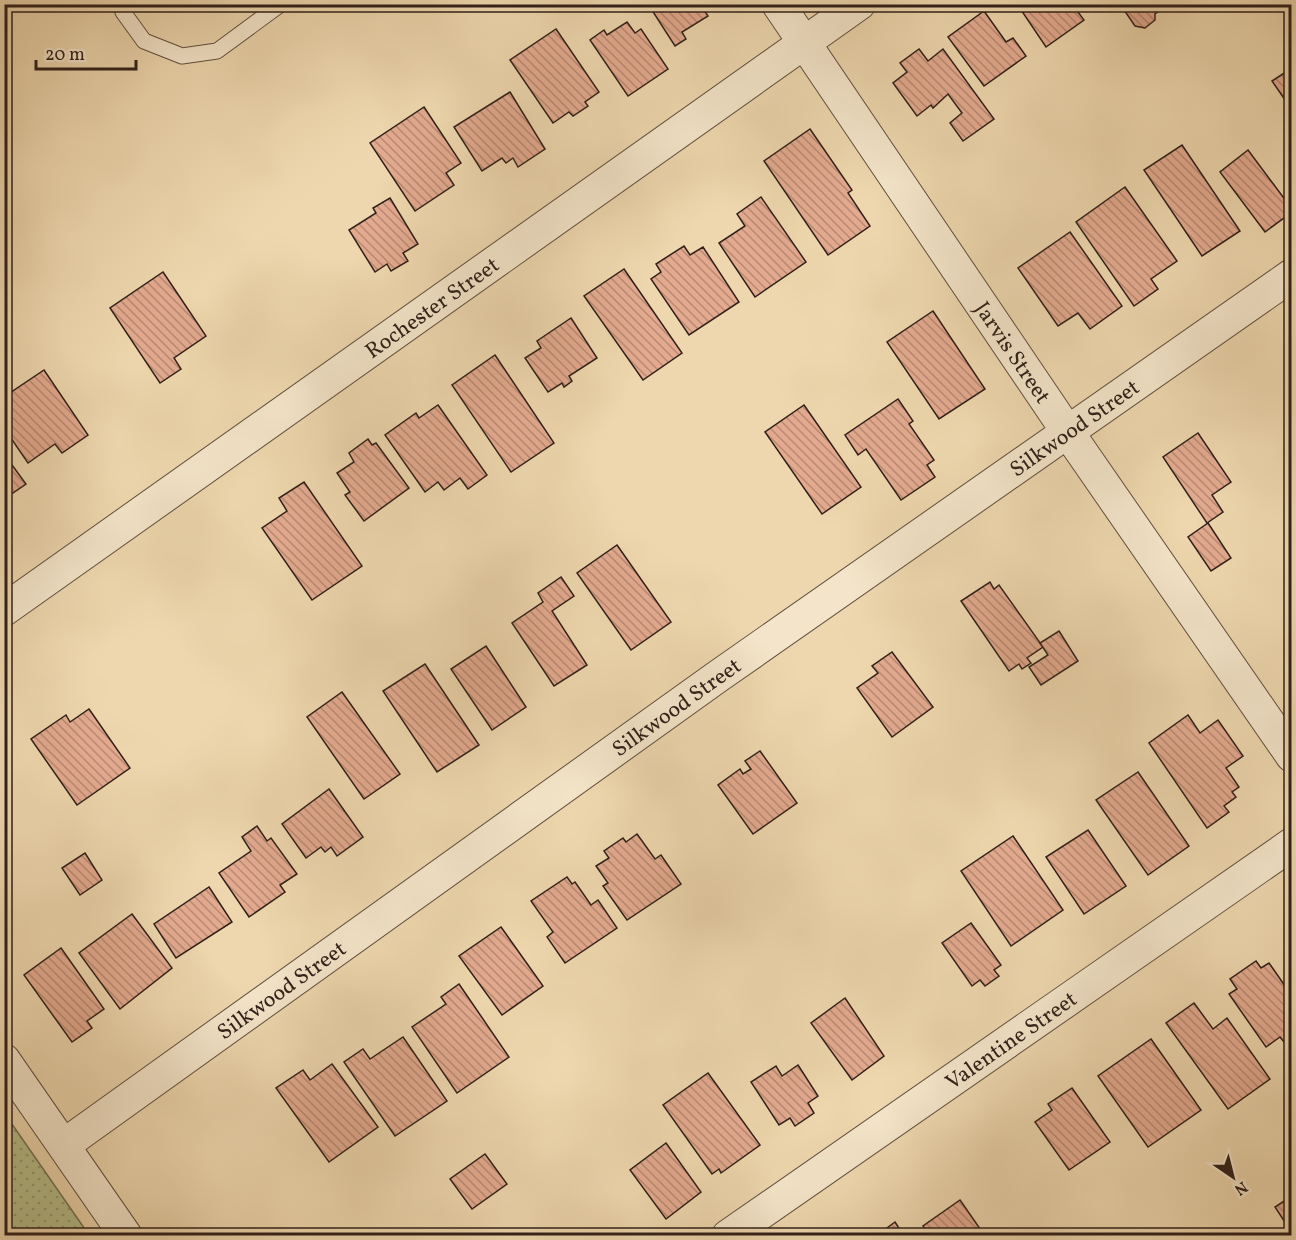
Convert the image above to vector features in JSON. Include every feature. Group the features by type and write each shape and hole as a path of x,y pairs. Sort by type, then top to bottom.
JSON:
{"street":[{"name":"Jarvis Street","path":"778,4 1067,431 1292,756"},
{"name":"Rochester Street","path":"4,610 859,4"},
{"name":"Silkwood Street","path":"64,1145 717,677 1292,275"},
{"name":"Valentine Street","path":"728,1236 1292,844"},
{"path":"4,1059 126,1236"}],"lane":[{"path":"122,4 123,12 144,40 182,56 218,51 282,4"}],"green space":[{"path":"5,1114 89,1235 5,1235"}],"building":[{"path":"648,4 700,4 708,16 682,32 686,39 675,46"},
{"path":"1017,4 1072,4 1084,20 1046,47"},
{"path":"1120,4 1169,4 1155,14 1155,20 1145,28 1135,26"},
{"path":"984,11 1006,42 1013,38 1026,56 984,86 948,37"},
{"path":"627,22 635,33 641,29 668,69 628,96 590,40 604,30 607,35"},
{"path":"556,29 599,92 585,102 588,106 573,116 569,112 553,123 510,60"},
{"path":"919,49 928,61 943,49 994,119 963,141 950,123 962,113 948,94 933,108 931,105 917,116 893,83 907,72 900,63"},
{"path":"1292,68 1292,110 1272,81"},
{"path":"510,92 545,149 518,167 513,158 506,163 502,158 482,171 454,127"},
{"path":"424,107 461,163 446,173 454,185 415,211 370,143"},
{"path":"810,129 852,190 848,193 870,226 828,255 764,161"},
{"path":"1182,145 1240,231 1202,256 1144,170"},
{"path":"1248,150 1292,209 1292,212 1265,232 1220,172"},
{"path":"1125,187 1177,261 1151,279 1158,289 1134,306 1076,222"},
{"path":"761,197 806,262 755,297 719,243 745,226 737,214"},
{"path":"390,198 418,244 403,253 408,261 391,271 387,264 375,272 349,230 376,213 373,208"},
{"path":"1070,232 1122,306 1090,329 1078,313 1058,326 1018,268"},
{"path":"684,246 690,255 703,247 739,302 689,335 651,279 661,272 656,264"},
{"path":"624,269 682,353 643,380 584,296"},
{"path":"163,272 206,336 174,358 181,369 160,383 110,308"},
{"path":"933,311 985,389 939,419 887,342"},
{"path":"571,318 597,358 569,376 572,381 564,387 562,383 548,392 525,358 541,348 537,341"},
{"path":"495,355 554,443 511,472 452,385"},
{"path":"44,370 88,435 62,453 55,444 28,463 4,428 4,397"},
{"path":"898,399 913,421 909,424 934,460 927,465 935,477 901,500 866,449 858,455 845,435"},
{"path":"438,405 487,475 468,489 460,478 444,490 438,482 425,492 385,435 416,413 419,418"},
{"path":"804,405 861,487 822,514 765,432"},
{"path":"1198,433 1231,482 1212,495 1223,512 1207,523 1163,457"},
{"path":"368,439 372,445 376,443 409,488 364,521 345,495 350,492 337,473 354,462 349,453"},
{"path":"4,454 26,484 4,499"},
{"path":"304,482 362,566 312,600 262,528 287,511 279,498"},
{"path":"1208,523 1231,558 1211,571 1188,537"},
{"path":"617,545 671,622 631,650 577,573"},
{"path":"561,577 574,596 552,611 587,665 554,686 512,623 543,602 538,593"},
{"path":"990,582 994,589 999,585 1043,647 1027,658 1031,663 1022,669 1019,664 1009,671 961,601"},
{"path":"1059,631 1078,661 1041,685 1029,667 1048,655 1040,643"},
{"path":"486,646 526,707 492,730 451,669"},
{"path":"892,652 933,707 892,737 857,688 878,673 872,666"},
{"path":"425,664 479,745 437,772 383,691"},
{"path":"342,692 400,774 364,799 307,717"},
{"path":"89,709 130,768 77,805 31,739 66,715 70,722"},
{"path":"1188,715 1200,733 1218,720 1243,756 1226,768 1239,787 1232,792 1236,797 1224,806 1229,812 1207,828 1149,743"},
{"path":"760,751 797,803 753,834 718,785 740,769 743,774 751,769 745,761"},
{"path":"1138,772 1189,846 1148,875 1096,800"},
{"path":"329,789 363,837 337,856 331,847 325,852 321,847 306,858 282,824"},
{"path":"257,826 267,841 271,838 297,874 280,885 285,892 249,917 219,873 251,851 242,837"},
{"path":"1088,830 1126,886 1084,914 1046,857"},
{"path":"637,834 655,859 661,855 681,884 627,920 603,886 608,883 596,866 609,858 604,851 623,838 626,842"},
{"path":"1013,836 1063,910 1011,946 961,871"},
{"path":"85,853 102,880 80,895 62,868"},
{"path":"567,877 572,884 575,882 591,905 598,900 617,928 565,963 547,937 553,932 531,901"},
{"path":"209,887 232,922 176,958 154,924"},
{"path":"132,914 172,968 120,1009 79,953"},
{"path":"971,923 1001,965 994,970 999,976 985,986 980,980 972,986 942,943"},
{"path":"501,927 543,986 502,1015 459,956"},
{"path":"61,948 104,1009 87,1021 92,1028 72,1042 24,975"},
{"path":"1256,961 1261,968 1269,963 1292,996 1292,1036 1284,1042 1280,1037 1266,1047 1229,994 1237,989 1230,979"},
{"path":"459,984 509,1057 457,1093 412,1027 446,1004 441,997"},
{"path":"845,998 884,1056 852,1080 811,1023"},
{"path":"1194,1003 1213,1029 1227,1018 1270,1079 1228,1109 1166,1023"},
{"path":"403,1037 447,1101 395,1136 344,1062 363,1049 370,1059"},
{"path":"1151,1039 1201,1110 1148,1147 1098,1076"},
{"path":"332,1064 378,1127 329,1162 276,1088 303,1070 310,1080"},
{"path":"798,1065 818,1096 808,1103 814,1113 795,1126 790,1118 779,1125 751,1082 776,1066 782,1076"},
{"path":"708,1073 760,1145 721,1173 719,1169 712,1174 663,1105"},
{"path":"1072,1088 1110,1142 1069,1170 1035,1122 1052,1110 1048,1104"},
{"path":"666,1143 701,1192 666,1219 630,1170"},
{"path":"485,1154 507,1184 472,1209 450,1179"},
{"path":"1292,1196 1292,1233 1275,1207"},
{"path":"960,1200 985,1236 929,1236 923,1226"},
{"path":"895,1222 904,1236 876,1236"}]}
